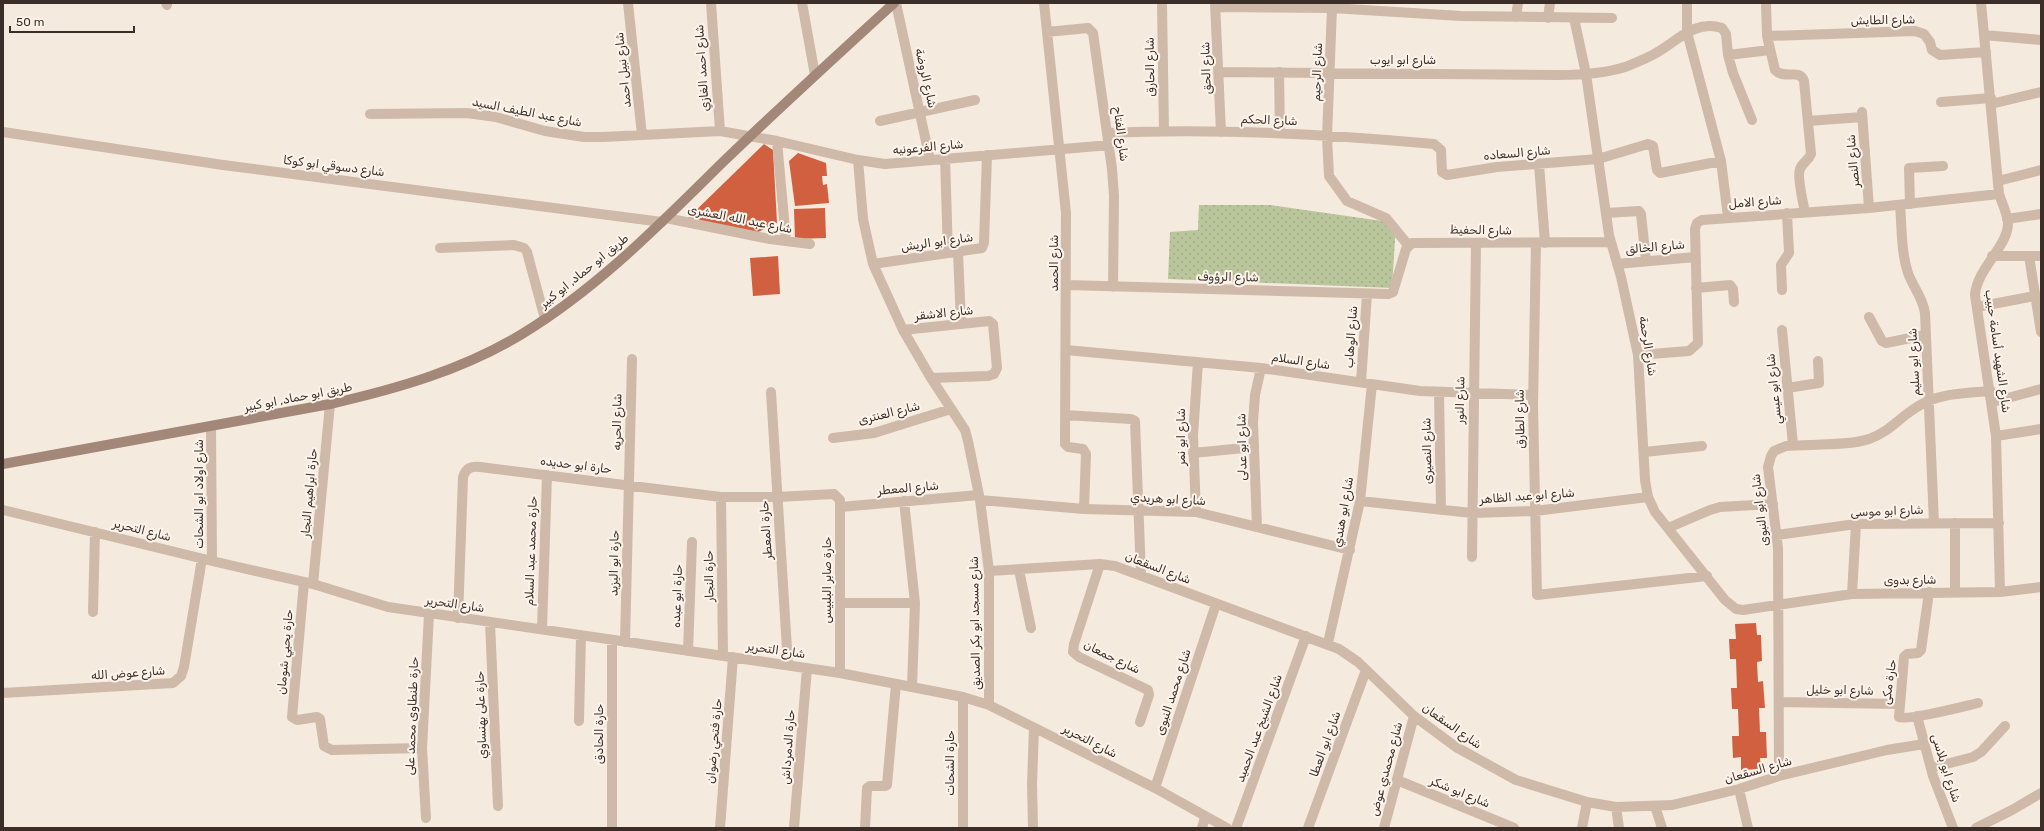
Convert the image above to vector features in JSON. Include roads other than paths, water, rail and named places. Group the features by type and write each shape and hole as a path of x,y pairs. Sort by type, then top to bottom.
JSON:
{"main road":[{"name":"طريق ابو حماد, ابو كبير","path":"3,464 330,404 382,392 429,377 476,358 520,335 545,319 572,300 621,261 750,136 895,3"}],"street":[{"name":"شارع نبيل احمد","path":"628,3 642,135"},
{"name":"شارع احمد الغازي","path":"711,3 720,131"},
{"path":"802,3 815,75"},
{"name":"شارع الروضة","path":"895,3 930,160"},
{"name":"شارع الحمد","path":"1044,3 1061,148 1066,213 1066,446 1070,448 1080,448 1086,454 1084,509"},
{"name":"شارع الحارق","path":"1162,3 1164,130"},
{"path":"1516,17 1518,3"},
{"path":"1548,18 1550,3"},
{"path":"1687,3 1688,32 1721,161 1728,217"},
{"path":"1766,3 1767,36 1774,66 1778,73 1783,75 1799,74 1803,77 1811,154 1807,162 1801,166 1799,173 1805,212"},
{"path":"1982,3 1999,194 2007,219 2041,214"},
{"path":"1215,5 1288,5 1332,8 1361,6 1437,15 1612,18"},
{"name":"شارع الحق","path":"1215,5 1221,132"},
{"name":"شارع الرحيم","path":"1332,8 1327,137 1329,176 1336,188 1348,201 1386,218 1408,245"},
{"name":"شارع الرحمة","path":"1574,18 1586,74 1610,242 1617,264 1638,355 1648,497 1655,512 1725,600 1736,609 1743,610 1780,605"},
{"name":"شارع ابو ايوب","path":"1219,72 1586,74 1612,71 1649,57 1688,32 1714,26 1722,28 1726,34 1728,55"},
{"name":"شارع الفتاح","path":"1048,32 1088,28 1092,31 1110,145 1114,196 1113,287"},
{"name":"شارع الطايش","path":"1767,36 1915,31 1924,34 1930,42 1932,50 1940,55 1986,52"},
{"path":"1984,35 2041,40"},
{"path":"1752,120 1728,55 1770,50"},
{"path":"1279,72 1280,133"},
{"path":"1941,102 1991,101 2041,92"},
{"path":"880,120 974,100"},
{"name":"شارع عبد الطيف السيد","path":"370,114 467,113 496,117 564,134 603,138 720,131 750,136"},
{"name":"شارع النصر","path":"1808,121 1862,114 1869,208"},
{"name":"شارع الحكم","path":"1108,134 1164,130 1280,133 1434,144 1441,150 1442,169"},
{"name":"شارع دسوقي ابو كوكا","path":"3,132 223,165 664,220"},
{"name":"شارع الفرعونيه","path":"750,136 858,160 885,164 1110,145"},
{"path":"777,141 786,241"},
{"name":"شارع السعاده","path":"1442,169 1443,173 1447,175 1486,168 1598,159 1648,144 1653,146 1657,170 1660,173 1721,161"},
{"name":"شارع ابو الريش","path":"873,264 980,249 984,246 987,155"},
{"path":"945,158 953,252 962,324"},
{"name":"شارع مسجد ابو بكر الصديق","path":"858,160 862,219 873,264 903,330 966,435 979,497 989,571 989,705"},
{"name":"شارع الطارق","path":"1538,164 1540,243 1533,395 1537,594 1707,576"},
{"name":"شارع ابو سليم","path":"1934,523 1930,400 1924,304 1912,283 1905,262 1905,205 1909,168 1943,166"},
{"path":"1998,181 2041,170"},
{"name":"شارع الامل","path":"1638,355 1689,351 1696,346 1699,339 1695,229 1697,223 1702,220 1905,205 1999,194"},
{"path":"1606,213 1636,209 1639,211 1641,214 1646,261"},
{"path":"1782,290 1781,265 1789,253 1787,213"},
{"name":"شارع الشهيد أسامة حبيب","path":"2000,592 1996,436 1993,402 1975,295 1977,281 2006,232 2007,219"},
{"name":"شارع عبد الله العشرى","path":"664,220 810,244"},
{"name":"شارع الحفيظ","path":"1408,245 1415,242 1610,242"},
{"name":"شارع النور","path":"1472,557 1476,243"},
{"path":"440,248 514,245 524,248 527,252 545,319"},
{"name":"شارع الرؤوف","path":"1067,284 1113,287 1388,294 1393,292 1408,245"},
{"path":"1992,256 2041,256"},
{"path":"2029,256 2041,332"},
{"name":"شارع الخالق","path":"1617,264 1695,257"},
{"path":"1696,288 1730,286 1733,289 1734,302"},
{"name":"شارع الوهاب","path":"1361,382 1367,294"},
{"path":"1977,307 2035,296"},
{"path":"1869,317 1882,341 1886,343 1926,335"},
{"name":"شارع الاشقر","path":"903,330 987,321 993,324 997,368 994,374 988,376 931,378"},
{"name":"شارع ابو عيسي","path":"1782,330 1793,446"},
{"name":"شارع السلام","path":"1066,350 1261,368 1439,392 1533,395"},
{"name":"شارع الحريه","path":"629,485 632,359"},
{"path":"1787,388 1819,383 1818,361"},
{"name":"شارع ابو نمر","path":"1196,512 1193,452 1194,409 1198,362"},
{"name":"شارع ابو عدلى","path":"1257,527 1254,409 1261,368"},
{"name":"شارع ابو هندي","path":"1328,643 1360,501 1372,384"},
{"path":"1993,402 2041,389"},
{"name":"شارع ابو النبوى","path":"1779,776 1780,605 1777,535 1768,478 1770,456 1779,448 1867,440 1884,432 1916,407 1930,400 1942,396 1991,390"},
{"name":"حارة المعطر","path":"771,392 788,665"},
{"name":"شارع النصيرى","path":"1439,392 1441,510"},
{"name":"حارة ابراهيم النجار","path":"309,583 330,404"},
{"name":"شارع العنترى","path":"833,438 874,432 951,410"},
{"path":"1066,415 1131,419 1135,421 1141,575"},
{"name":"شارع اولاد ابو الشحات","path":"207,560 211,427"},
{"path":"1996,436 2041,429"},
{"path":"1644,452 1702,446"},
{"path":"1193,452 1254,447"},
{"name":"حارة ابو حديده","path":"458,618 463,477 465,471 469,468 480,467 547,474 721,497 777,497 831,494 839,497 840,507"},
{"name":"حارة محمد عبد السلام","path":"542,629 547,474"},
{"name":"حارة ابو اليزيد","path":"626,642 629,485"},
{"name":"حارة النجار","path":"721,497 728,656"},
{"name":"شارع المعطر","path":"840,507 979,497"},
{"name":"شارع ابو هريدي","path":"979,497 1084,509 1196,512 1350,550"},
{"name":"شارع ابو عبد الظاهر","path":"1360,501 1472,513 1535,511 1648,497"},
{"path":"904,502 915,603 912,687"},
{"path":"1668,528 1710,510 1731,506 1772,504"},
{"name":"حارة صابر البلبيس","path":"840,507 840,673"},
{"name":"شارع التحرير","path":"3,510 207,560 309,583 388,607 840,673 963,697 989,705 1155,788 1227,828"},
{"path":"1955,522 1955,592"},
{"name":"شارع ابو موسى","path":"1777,535 1856,524 1955,522 1999,523"},
{"path":"1852,594 1856,524"},
{"path":"93,612 95,532"},
{"name":"حارة ابو عبده","path":"688,651 692,542"},
{"name":"شارع عوض الله","path":"3,692 173,683 181,676 184,667 207,560"},
{"name":"شارع السقعان","path":"989,571 1100,564 1115,566 1216,604 1328,643 1349,655 1414,716 1456,747 1495,770 1538,788 1587,802 1616,807 1655,806 1701,799 1779,776 1887,750 1924,744"},
{"name":"شارع جمعان","path":"1100,564 1074,644 1073,652 1079,657 1148,690 1149,695 1140,722"},
{"path":"1019,570 1031,628"},
{"name":"حارة يحيي شومان","path":"309,583 292,714 294,719 317,717 320,719 324,746 332,750 422,748"},
{"name":"شارع بدوى","path":"1780,605 1852,594 2000,592 2041,587"},
{"name":"حارة مكى","path":"1917,716 1901,718 1898,715 1899,704 1904,657 1907,654 1918,653 1921,650 1929,592"},
{"path":"840,603 915,603"},
{"name":"شارع محمد النبوى","path":"1155,788 1216,604"},
{"name":"حارة طنطاوى محمد على","path":"426,818 422,748 429,614"},
{"name":"حارة على بهنساوي","path":"490,622 498,806"},
{"path":"579,721 581,635"},
{"name":"شارع الشيخ عبد الحميد","path":"1236,828 1306,636"},
{"name":"حارة الحادق","path":"612,640 612,828"},
{"name":"حارة فتحي رضوان","path":"720,828 728,656"},
{"name":"حارة الدمرداش","path":"794,828 806,668"},
{"name":"شارع ابو العطا","path":"1308,828 1366,670"},
{"path":"865,828 867,788 870,786 887,785 896,684"},
{"name":"حارة الشحات","path":"963,697 963,828"},
{"name":"شارع ابو خليل","path":"1780,702 1899,704"},
{"path":"1917,716 1978,703"},
{"name":"شارع محمدي عوض","path":"1384,828 1414,716"},
{"name":"شارع ابو بلاسى","path":"1917,716 1931,768 1953,828"},
{"path":"1931,768 1973,757 1981,752 2005,726"},
{"path":"1033,828 1032,784 1034,728"},
{"name":"شارع ابو شكر","path":"1397,780 1514,828"},
{"path":"1739,789 1748,828"},
{"path":"1976,828 1995,824 2041,793"},
{"path":"1582,828 1587,802"},
{"path":"1655,806 1662,828"},
{"path":"1616,807 1620,828"},
{"path":"1202,828 1205,817"}]}
